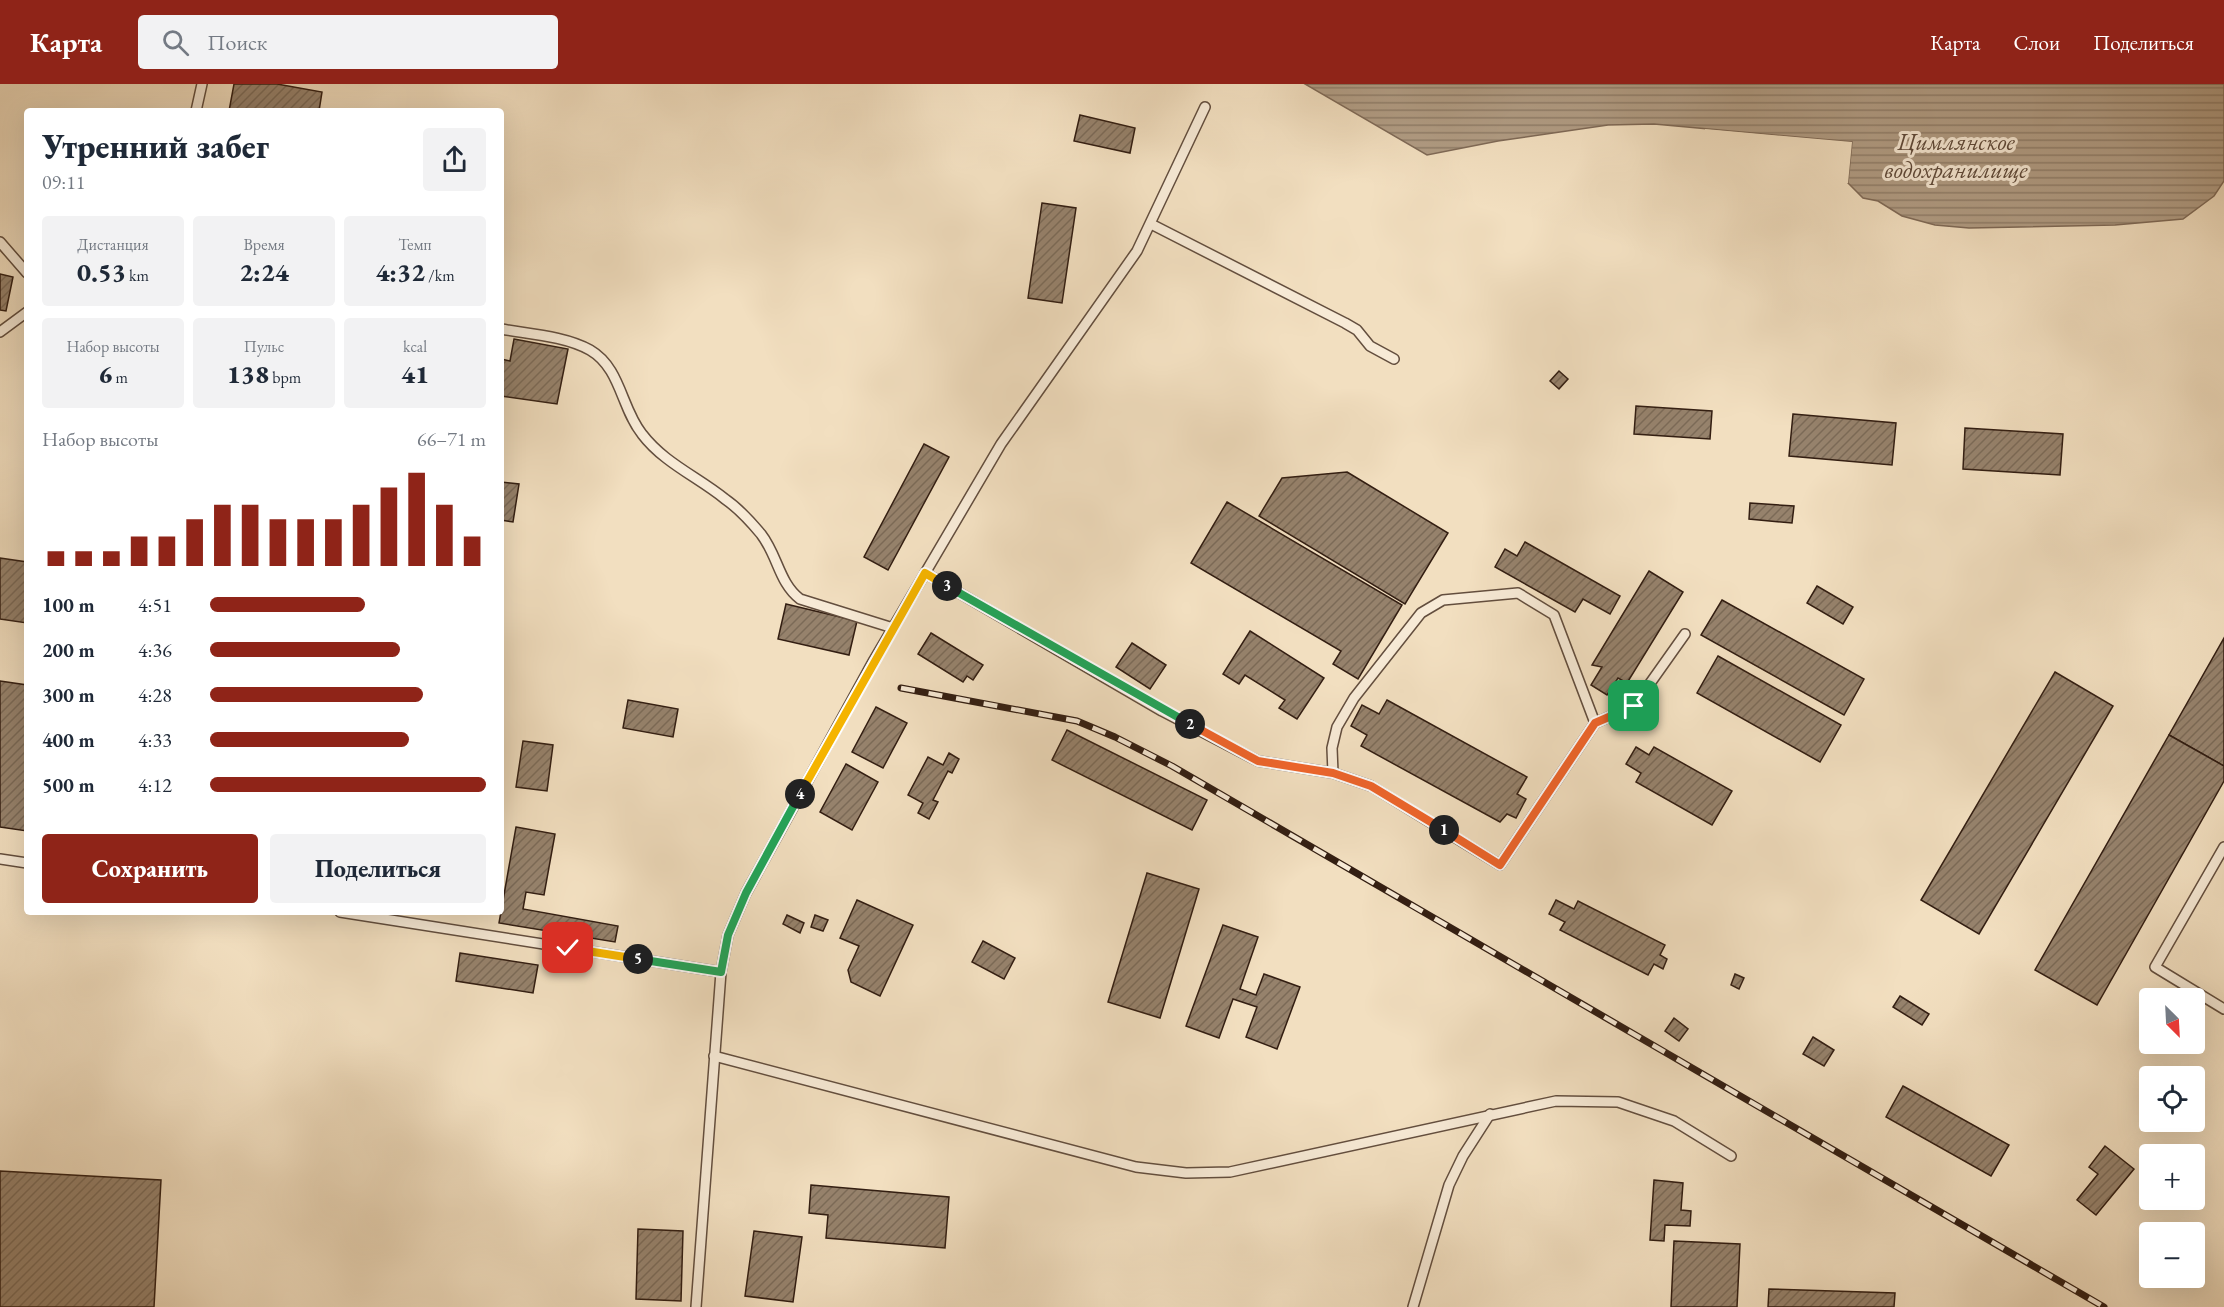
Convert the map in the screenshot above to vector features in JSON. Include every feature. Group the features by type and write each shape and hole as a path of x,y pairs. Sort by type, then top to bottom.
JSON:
{"lane":[{"path":"197,108 202,84"},
{"path":"696,1307 721,972 728,935 746,893 893,628 1001,444 1100,302 1118,282 1151,224 1205,107"},
{"path":"1151,224 1345,322 1357,330 1370,346 1394,359"},
{"path":"0,242 24,270"},
{"path":"0,332 24,314"},
{"path":"504,330 571,343 589,349 604,360 642,434 688,475 726,499 761,534 783,572 784,584 793,594 800,599 893,628"},
{"path":"925,573 1162,711 1258,761 1333,773 1371,786 1500,865 1595,723 1634,706 1685,634"},
{"path":"1333,773 1332,748 1337,727 1354,698 1421,613 1443,600 1518,593 1554,615 1595,723"},
{"path":"2224,847 2155,967 2224,1009"},
{"path":"0,859 24,863"},
{"path":"359,915 721,972"},
{"path":"714,1056 1136,1167 1186,1173 1230,1172 1556,1101 1618,1102 1674,1121 1731,1156"},
{"path":"1413,1307 1449,1185 1463,1156 1490,1114"}],"water":[{"name":"Цимлянское водохранилище","path":"1305,84 2224,84 2224,181 2214,196 2183,219 2115,225 1969,228 1935,225 1902,216 1878,201 1863,198 1848,183 1852,142 1654,124 1608,125 1498,141 1427,155"}],"pier":[{"path":"1705,129 1852,142 1848,183 1845,183 1849,145 1705,132"}],"building":[{"path":"234,84 277,84 322,92 319,108 230,108"},
{"path":"1080,115 1135,128 1130,153 1074,141"},
{"path":"1042,203 1076,208 1062,303 1028,298"},
{"path":"0,274 13,277 6,311 0,310"},
{"path":"514,339 568,349 557,404 504,396 504,360 510,361"},
{"path":"1559,371 1568,379 1559,389 1550,381"},
{"path":"1636,406 1712,411 1710,439 1634,434"},
{"path":"1793,414 1896,423 1892,465 1789,456"},
{"path":"1965,428 2063,434 2060,475 1963,469"},
{"path":"924,444 949,457 888,570 864,557"},
{"path":"1347,472 1448,533 1405,604 1259,516 1282,478"},
{"path":"504,482 519,484 513,522 504,520"},
{"path":"1227,502 1402,605 1358,679 1333,664 1341,651 1191,563"},
{"path":"1750,503 1794,506 1792,523 1749,519"},
{"path":"1525,542 1620,596 1610,614 1583,599 1575,612 1495,567 1505,549 1517,556"},
{"path":"0,558 24,562 24,623 0,619"},
{"path":"1649,571 1683,592 1627,683 1618,678 1607,695 1591,685 1602,667 1592,665"},
{"path":"1817,586 1853,607 1843,624 1807,603"},
{"path":"1722,600 1864,679 1844,715 1701,635"},
{"path":"786,604 857,621 849,655 778,639"},
{"path":"1250,631 1324,678 1297,719 1279,708 1285,700 1245,675 1239,684 1223,674"},
{"path":"931,633 983,665 973,680 967,676 963,682 918,654"},
{"path":"2224,638 2224,766 2169,735"},
{"path":"1132,643 1166,665 1150,689 1116,667"},
{"path":"1718,656 1841,725 1820,762 1697,693"},
{"path":"2055,672 2113,706 1979,934 1921,900"},
{"path":"0,681 24,685 24,831 0,827"},
{"path":"628,700 678,709 673,737 623,728"},
{"path":"1387,700 1527,777 1517,794 1526,799 1516,818 1507,814 1500,822 1361,746 1367,735 1351,726 1362,705 1379,714"},
{"path":"876,707 907,723 883,768 852,752"},
{"path":"1067,730 1207,800 1192,830 1052,760"},
{"path":"2169,735 2224,766 2224,781 2097,1005 2035,970"},
{"path":"523,741 553,745 547,791 516,787"},
{"path":"1636,747 1649,755 1654,747 1732,791 1712,825 1636,782 1641,773 1626,764"},
{"path":"949,753 959,759 952,773 948,771 933,800 938,802 929,819 918,813 923,803 908,795 928,757 943,765"},
{"path":"846,764 878,782 852,830 820,812"},
{"path":"516,827 555,834 544,895 526,892 523,909 618,926 615,942 499,923 500,915 504,915 504,895"},
{"path":"1147,873 1199,889 1160,1018 1108,1002"},
{"path":"857,900 913,925 880,996 851,982 848,970 859,946 840,938"},
{"path":"1556,900 1574,909 1578,901 1665,945 1660,955 1667,959 1663,969 1654,964 1648,975 1560,930 1565,922 1549,914"},
{"path":"787,915 804,923 800,933 783,924"},
{"path":"815,915 828,920 823,931 811,927"},
{"path":"1223,925 1258,937 1240,989 1256,995 1264,974 1300,987 1277,1049 1246,1037 1257,1007 1233,999 1219,1038 1186,1026"},
{"path":"983,941 1015,958 1004,979 972,962"},
{"path":"460,953 538,965 533,993 456,981"},
{"path":"1735,974 1744,978 1739,989 1731,985"},
{"path":"1900,996 1929,1014 1922,1025 1893,1007"},
{"path":"1674,1018 1688,1029 1679,1041 1665,1031"},
{"path":"1813,1037 1834,1050 1824,1066 1803,1054"},
{"path":"1903,1086 2009,1145 1991,1176 1886,1117"},
{"path":"2105,1146 2134,1169 2096,1215 2077,1200 2098,1174 2089,1167"},
{"path":"0,1171 161,1180 154,1307 0,1307"},
{"path":"1654,1180 1683,1183 1681,1210 1691,1211 1690,1226 1665,1225 1664,1241 1650,1240"},
{"path":"811,1185 949,1197 945,1248 826,1238 828,1215 809,1213"},
{"path":"638,1229 683,1231 681,1301 636,1299"},
{"path":"754,1231 802,1237 793,1302 745,1296"},
{"path":"1674,1241 1740,1244 1737,1307 1671,1307"},
{"path":"1769,1289 1895,1293 1894,1307 1768,1307"}],"railway":[{"path":"901,688 1077,721 1115,737 1172,766 2104,1307"}],"route":[{"path":"568,948 721,972 728,935 746,893 874,660 925,573 1162,711 1258,761 1333,773 1371,786 1500,865 1595,723 1634,706"}]}
